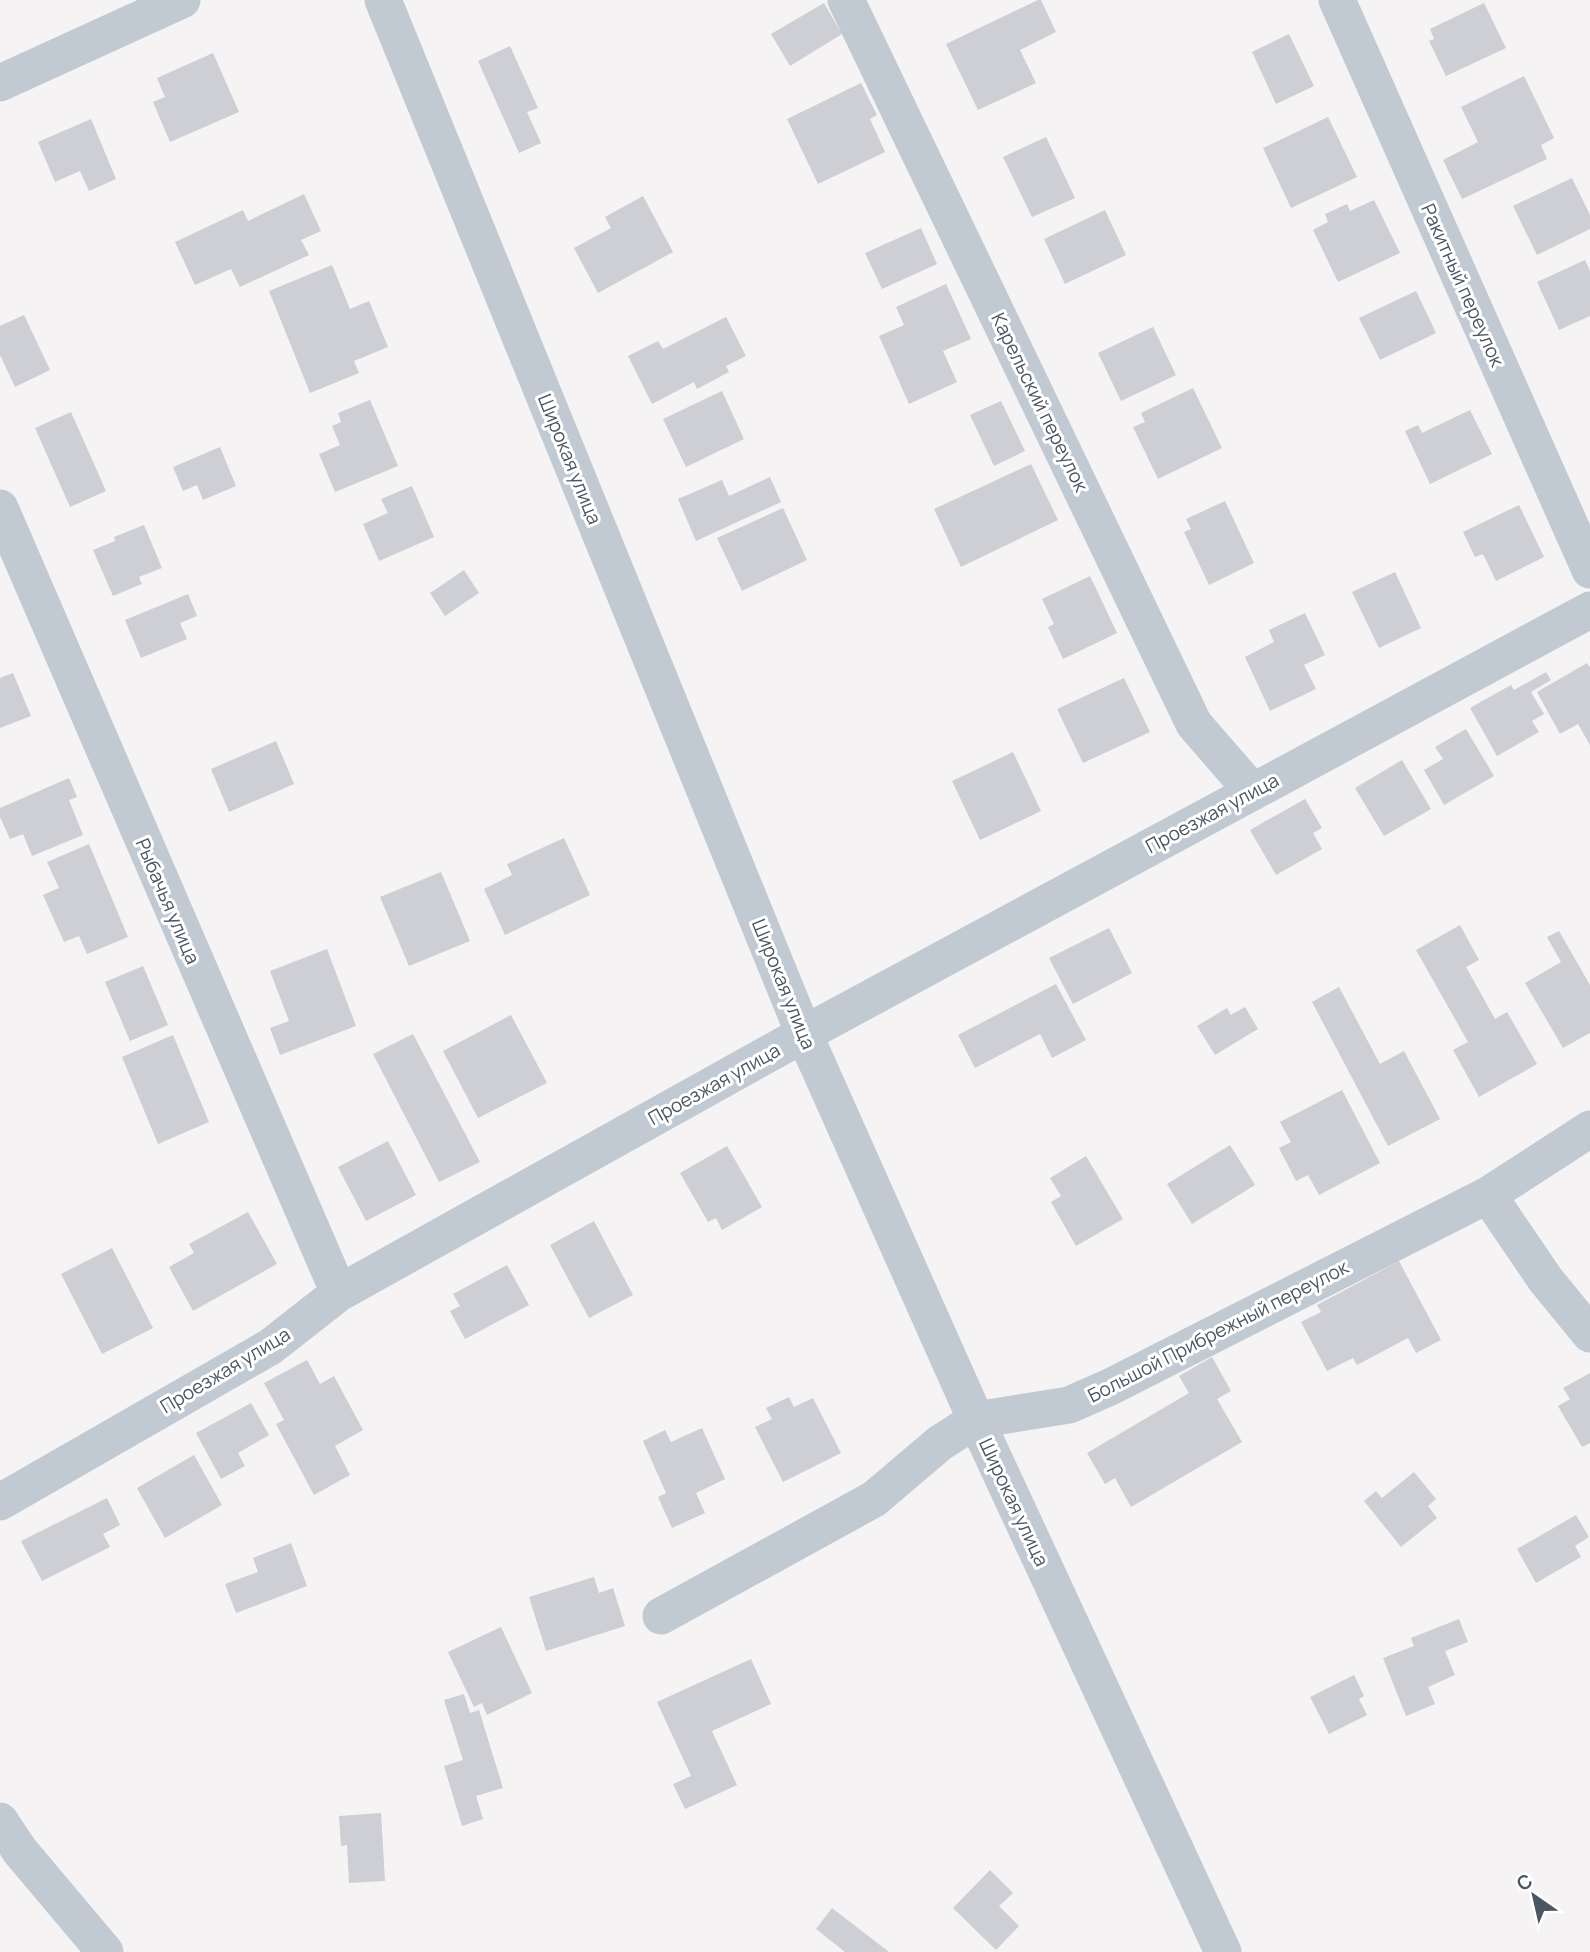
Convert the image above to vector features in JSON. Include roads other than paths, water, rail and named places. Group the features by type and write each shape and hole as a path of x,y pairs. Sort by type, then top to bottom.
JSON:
{"street":[{"path":"0,83 182,0"},
{"name":"Широкая улица","path":"383,0 804,1034 976,1420 1223,1952"},
{"name":"Карельский переулок","path":"846,0 1194,724 1252,792"},
{"name":"Ракитный переулок","path":"1337,0 1590,570"},
{"name":"Рыбачья улица","path":"0,508 339,1293"},
{"name":"Проезжая улица","path":"0,1502 270,1347 339,1293 804,1034 1590,610"},
{"name":"Большой Прибрежный переулок","path":"661,1616 874,1499 940,1443 976,1420 1069,1405 1110,1387 1488,1195 1590,1129"},
{"path":"1488,1195 1545,1279 1590,1334"},
{"path":"0,1821 20,1851 105,1952"}]}
